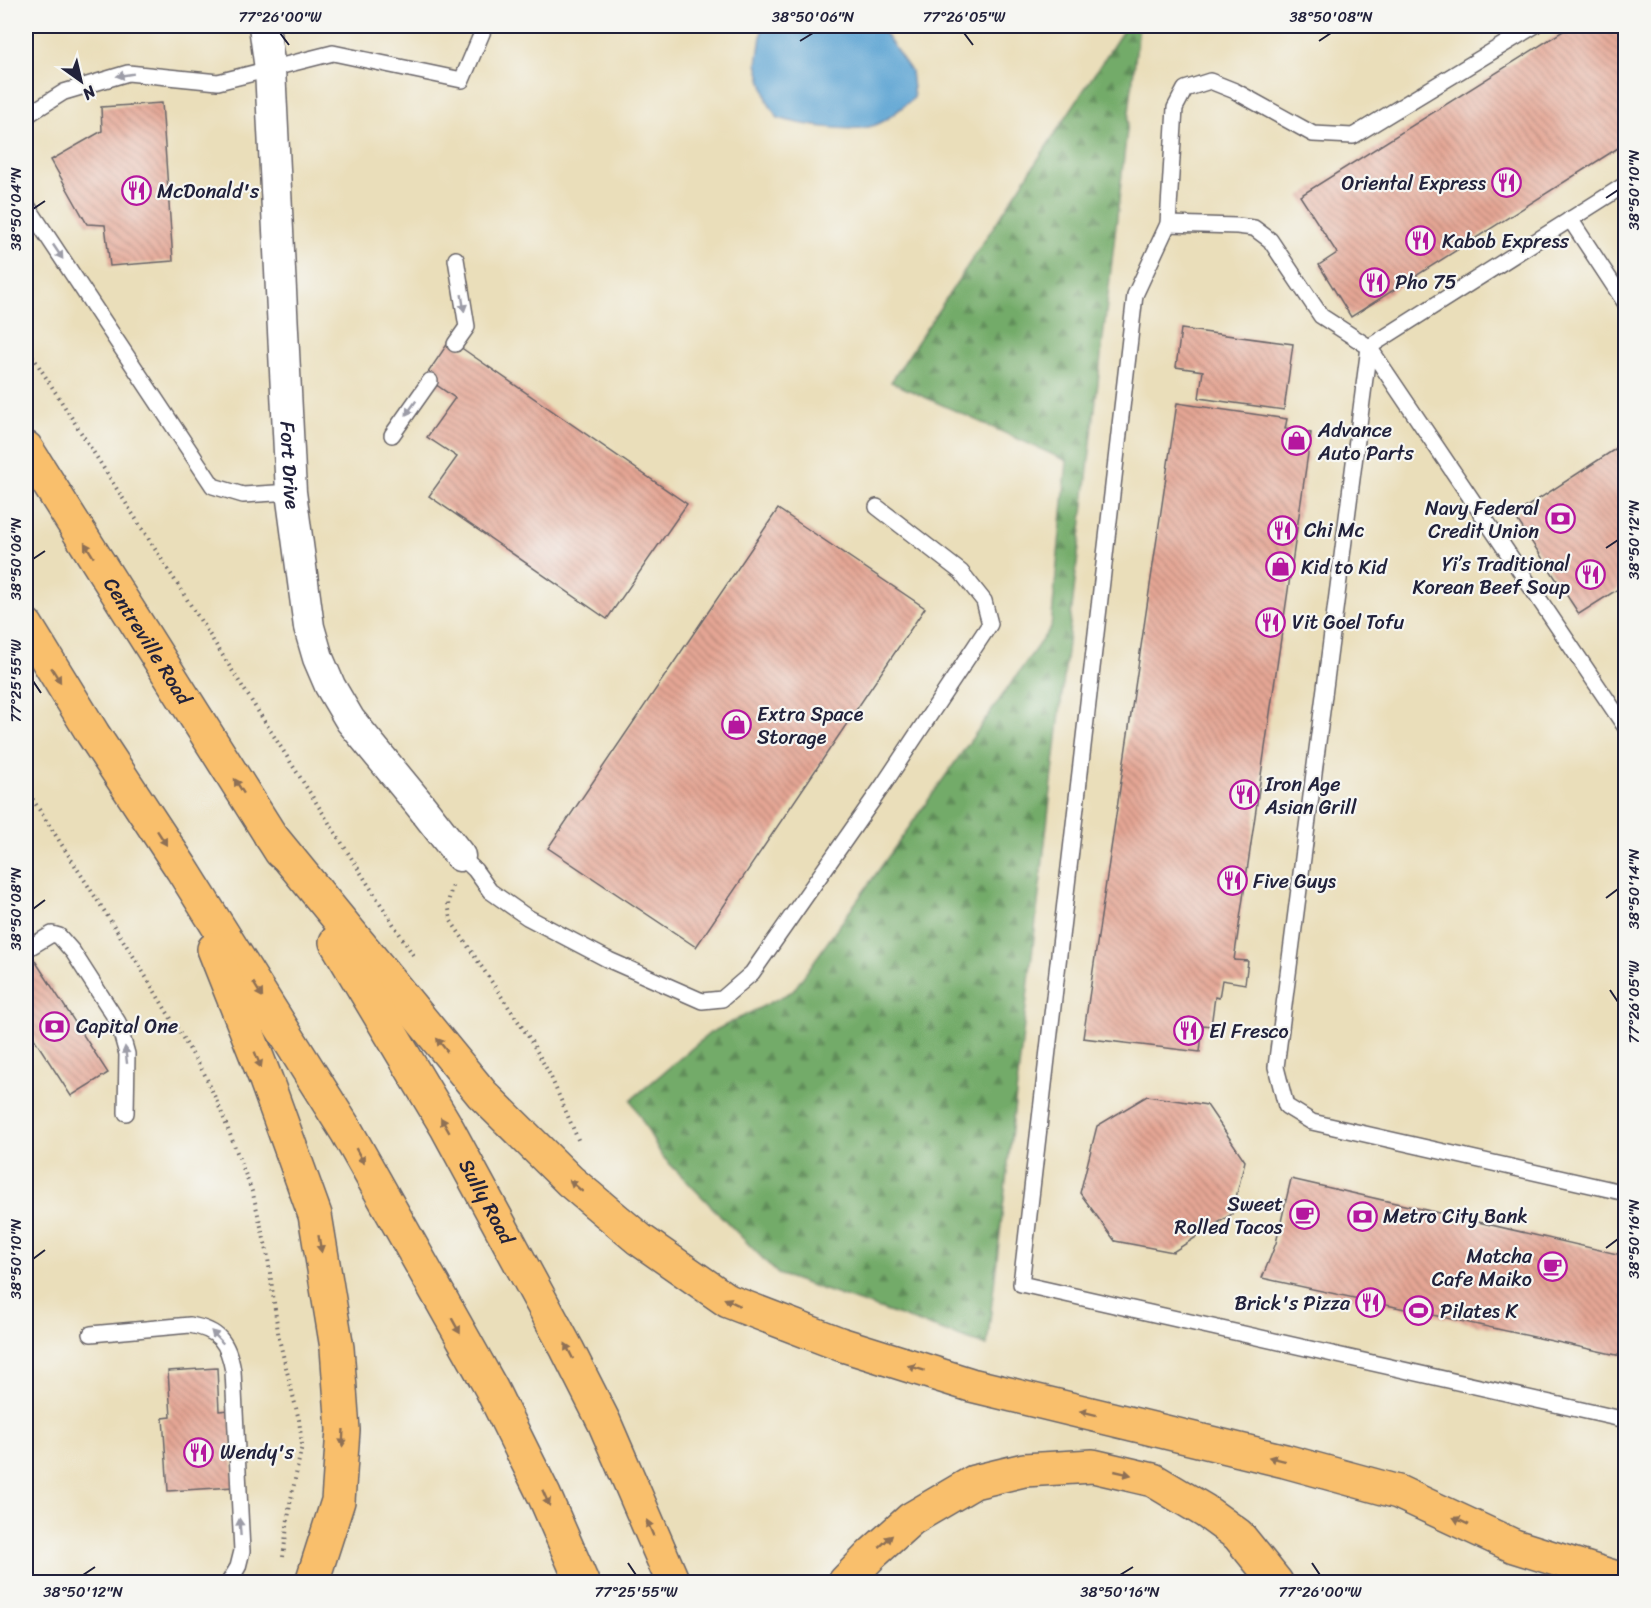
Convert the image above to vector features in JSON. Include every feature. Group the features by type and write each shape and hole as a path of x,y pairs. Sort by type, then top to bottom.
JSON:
{"highway":[{"name":"Centreville Road","path":"26,448 270,835"},
{"path":"26,625 347,1132 491,1388 544,1495 582,1582"},
{"path":"270,835 482,1094 570,1181 639,1239 728,1301 840,1344 971,1385 1285,1461 1398,1492 1514,1546 1626,1581"},
{"name":"Sully Road","path":"270,835 446,1126 512,1244 604,1422 673,1582"},
{"path":"182,869 266,1080 315,1215 337,1348 343,1430 338,1501 312,1582"},
{"path":"845,1582 911,1519 974,1482 1024,1470 1094,1466 1153,1480 1205,1511 1238,1535 1276,1582"},
{"path":"1514,1546 1547,1582"}],"street":[{"name":"Fort Drive","path":"264,26 270,69 291,492 309,627 318,658 330,686 350,720 460,856"}],"lane":[{"path":"26,116 64,92 128,73 218,82 333,53 462,80 485,26"},
{"path":"1534,26 1353,136 1313,134 1235,91 1210,81 1185,89 1175,108 1168,224 1135,295 1021,1284 1626,1420"},
{"path":"1369,347 1626,184"},
{"path":"26,204 213,486 243,495 291,492"},
{"path":"1570,219 1626,304"},
{"path":"1168,224 1254,228 1270,240 1321,316 1369,347 1626,728"},
{"path":"455,344 467,327 456,259"},
{"path":"1369,347 1276,1067 1286,1106 1312,1122 1626,1193"},
{"path":"392,435 430,381"},
{"path":"460,856 475,870 490,891 527,917 609,960 702,1001 722,999 752,973 884,784 990,624 984,600 961,572 877,507"},
{"path":"27,950 52,934 59,936 73,952 118,1022 127,1054 126,1113"},
{"path":"92,1335 190,1324 206,1327 215,1332 223,1341 231,1357 233,1371 242,1551 238,1567 229,1582"}],"path":[{"path":"26,346 413,955"},
{"path":"26,789 137,962 205,1075 253,1194 267,1251 279,1339 299,1420 302,1445 290,1504 283,1559"},
{"path":"460,856 448,903 451,921 530,1039 550,1075 588,1162 570,1181"}],"green space":[{"path":"1126,26 1139,26 987,1346 778,1274 662,1156 631,1100 710,1033 793,991 1051,627 1067,461 891,382"}],"water":[{"path":"768,26 876,26 885,34 911,71 914,98 889,118 870,127 830,128 778,118 768,103 757,64 762,29"}],"building":[{"path":"1571,26 1626,26 1626,143 1351,317 1319,265 1337,253 1300,196"},
{"path":"162,103 173,261 110,266 105,225 87,224 51,160 102,131 101,107"},
{"path":"1181,329 1293,344 1284,410 1199,398 1203,371 1176,367"},
{"path":"450,340 687,504 607,619 429,496 457,457 427,437 455,398 425,377"},
{"path":"1177,403 1287,419 1285,429 1311,433 1234,960 1248,961 1245,984 1222,980 1219,998 1215,997 1211,1026 1203,1025 1200,1052 1083,1038"},
{"path":"1626,442 1626,584 1579,614 1514,515"},
{"path":"778,509 925,608 696,947 548,848"},
{"path":"26,947 108,1073 71,1096 26,1026"},
{"path":"1147,1096 1207,1105 1245,1161 1232,1214 1173,1252 1115,1241 1080,1193 1097,1126"},
{"path":"1291,1179 1626,1256 1626,1357 1262,1278 1276,1243"},
{"name":"Wendy's","path":"217,1368 219,1411 230,1410 234,1487 168,1491 163,1418 171,1417 168,1371"}],"place":[{"name":"Oriental Express","path":"1507,183"},
{"name":"McDonald's","path":"136,191"},
{"name":"Kabob Express","path":"1421,241"},
{"name":"Pho 75","path":"1374,282"},
{"name":"Advance Auto Parts","path":"1297,441"},
{"name":"Navy Federal Credit Union","path":"1560,519"},
{"name":"Chi Mc","path":"1283,530"},
{"name":"Kid to Kid","path":"1280,567"},
{"name":"Yi’s Traditional Korean Beef Soup","path":"1591,575"},
{"name":"Vit Goel Tofu","path":"1271,622"},
{"name":"Extra Space Storage","path":"736,725"},
{"name":"Iron Age Asian Grill","path":"1244,795"},
{"name":"Five Guys","path":"1232,881"},
{"name":"Capital One","path":"55,1026"},
{"name":"El Fresco","path":"1188,1031"},
{"name":"Sweet Rolled Tacos","path":"1304,1215"},
{"name":"Metro City Bank","path":"1362,1216"},
{"name":"Matcha Cafe Maiko","path":"1553,1267"},
{"name":"Brick's Pizza","path":"1371,1303"},
{"name":"Pilates K","path":"1419,1311"},
{"name":"Wendy's","path":"199,1452"}]}
